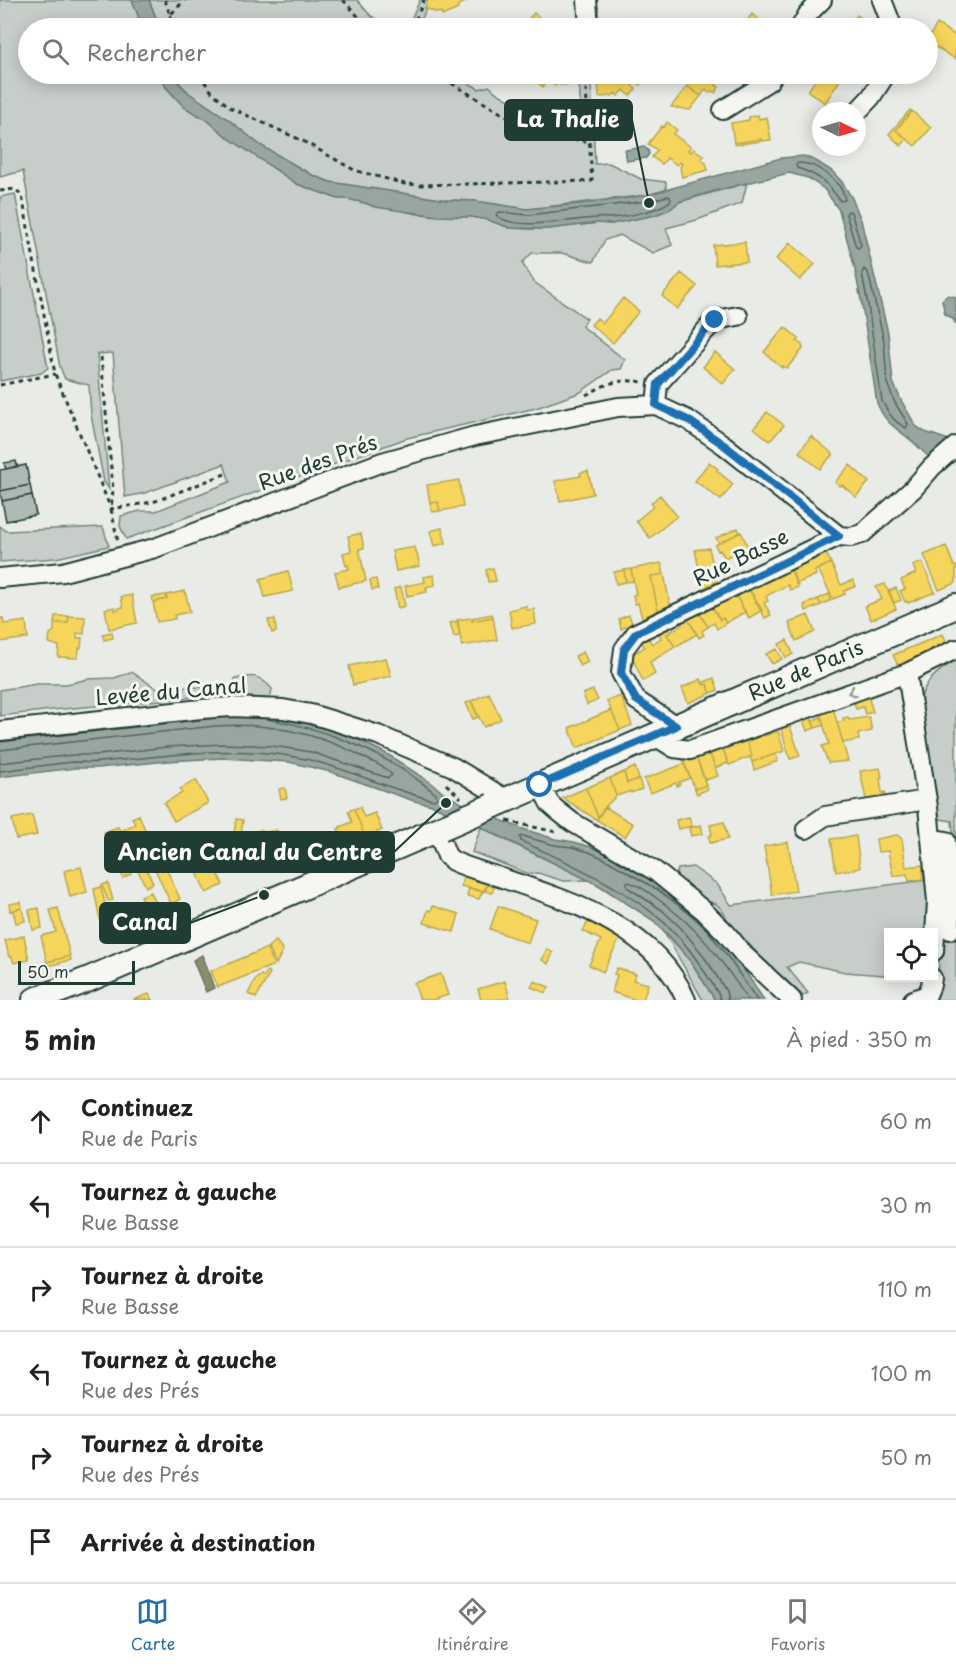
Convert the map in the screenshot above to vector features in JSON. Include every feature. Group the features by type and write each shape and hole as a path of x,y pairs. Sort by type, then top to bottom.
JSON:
{"main road":[{"name":"Rue de Paris","path":"35,1000 87,980 956,606"}],"street":[{"path":"587,0 588,18"},
{"path":"806,18 822,0"},
{"path":"882,0 889,18"},
{"path":"723,110 764,84"},
{"path":"866,102 879,84"},
{"path":"656,405 658,384 715,320 738,316"},
{"name":"Rue des Prés","path":"0,578 63,572 155,548 382,462 476,436 618,407 656,405 688,420 724,445 839,536"},
{"name":"Rue Basse","path":"666,731 636,700 621,673 624,649 636,633 839,536 851,537 862,534 913,489 932,467 956,446"},
{"name":"Rue de Paris","path":"666,731 674,748 690,750 907,673 956,649"},
{"path":"907,673 927,800 936,901 934,928"},
{"name":"Levée du Canal","path":"0,731 231,706 283,709 311,714 378,735 453,767 499,803"},
{"path":"540,785 550,804 558,811 655,871 677,889 726,933 744,955 792,1000"},
{"path":"806,829 825,816 927,800"},
{"path":"439,829 447,856 453,861 572,904 616,924 633,935 669,969 686,1000"},
{"path":"931,839 946,840 951,903 950,930"},
{"path":"913,1000 927,995 932,982"}],"path":[{"path":"165,0 171,18"},
{"path":"170,15 185,0"},
{"path":"343,0 360,18"},
{"path":"416,18 424,0"},
{"path":"206,84 231,108 303,141 354,170 405,184 421,185 592,181 586,84"},
{"path":"453,84 503,114 543,134 589,142"},
{"path":"0,191 15,189 22,195 55,374 111,509 121,557"},
{"path":"101,357 113,490 111,509"},
{"path":"0,385 55,374"},
{"path":"111,509 153,502 225,474"}],"shaded area":[{"path":"0,0 132,0 139,18 18,18 18,84 165,84 184,107 207,120 227,137 297,184 338,199 347,199 375,207 417,214 471,217 510,228 548,229 598,223 611,224 655,215 670,209 679,202 747,183 742,203 697,220 666,228 672,245 653,253 620,235 605,240 593,262 562,253 532,253 522,263 534,282 587,319 582,326 625,360 621,369 612,370 579,393 536,408 407,438 126,539 120,526 121,516 140,511 156,511 230,482 224,464 145,493 125,497 113,353 97,354 109,489 104,482 91,415 89,385 65,379 60,367 23,171 0,177"},
{"path":"149,0 357,0 374,18 156,18"},
{"path":"420,0 428,0 422,18 412,18"},
{"path":"180,84 470,84 479,89 489,86 497,93 563,131 571,132 582,128 579,84 591,84 595,164 609,163 641,179 666,182 666,190 647,195 527,209 476,201 447,200 330,182 312,175 260,145 229,120 189,93"},
{"path":"15,194 48,368 41,373 0,381 0,197"},
{"path":"0,526 6,531 103,527 109,546 56,558 0,562"},
{"path":"956,660 956,863 952,821 940,819 920,704 921,696 928,683 937,673"},
{"path":"132,672 162,692 187,687 233,688 235,679 251,676 259,678 272,689 270,700 228,694 0,716 0,690 37,684 67,684 88,679 114,678"},
{"path":"481,827 589,880 563,881 538,873 529,874 472,852"},
{"path":"693,867 717,884 731,905 927,880 929,928 884,928 884,975 845,972 799,962 787,967 808,993 803,996 758,954 730,924 716,904 697,898 675,878 678,869"},
{"path":"956,926 956,1000 936,1000 941,939 955,937"},
{"path":"663,930 690,960 715,1000 703,1000"}],"water":[{"path":"132,0 149,0 156,18 139,18"},
{"path":"165,84 180,84 260,145 312,175 330,182 447,200 476,201 527,209 600,202 647,195 781,158 804,156 816,161 832,171 842,182 861,220 888,333 893,382 901,400 916,426 925,432 952,441 932,459 892,425 880,410 854,265 839,210 824,189 808,178 789,173 714,191 679,202 670,209 655,215 611,224 598,223 548,229 510,228 471,217 437,216 375,207 347,199 338,199 297,184 227,137 207,120 184,107"},
{"path":"644,147 649,154 646,158 627,161 625,150"},
{"path":"948,295 956,297 956,324 945,314 942,300"},
{"path":"228,711 307,721 349,735 387,754 463,804 520,828 591,847 607,854 649,877 695,910 733,953 764,1000 715,1000 690,960 654,921 600,886 432,805 331,772 289,762 223,758 75,768 0,777 0,737"}],"building: Logements":[{"path":"428,0 469,0 457,6 458,9 442,16 441,12 437,13 425,8"},
{"path":"534,13 540,18 530,18"},
{"path":"938,25 956,36 955,59 938,48"},
{"path":"598,84 630,84 636,89 630,96 624,90 618,96 615,93 612,96 599,97"},
{"path":"688,84 717,84 719,87 715,93 705,90 701,96 687,86"},
{"path":"813,84 837,84 826,102 808,91"},
{"path":"687,86 701,96 690,110 671,107"},
{"path":"910,110 912,111 896,130 907,139 901,146 889,134"},
{"path":"912,111 931,128 915,146 896,130"},
{"path":"758,115 759,119 767,117 771,140 762,141 761,139 734,143 731,123 749,120 749,117"},
{"path":"667,122 677,130 673,134 691,147 688,150 691,152 694,149 704,156 701,160 706,163 708,170 682,177 680,162 677,165 667,158 662,164 652,157 657,150 648,144"},
{"path":"761,139 762,141 735,145 734,143"},
{"path":"745,242 747,262 715,265 713,245"},
{"path":"790,243 815,264 800,280 776,259"},
{"path":"681,273 697,286 677,309 662,296"},
{"path":"623,298 639,311 613,343 591,325 597,318 603,323"},
{"path":"785,327 799,339 797,341 803,349 787,368 783,366 782,368 764,352"},
{"path":"715,352 735,369 723,384 703,367"},
{"path":"767,412 784,425 770,441 754,428"},
{"path":"811,436 833,454 820,469 799,452"},
{"path":"709,462 733,484 721,500 695,481"},
{"path":"850,465 869,482 856,497 835,482"},
{"path":"588,471 593,494 560,501 555,481 581,476 580,473"},
{"path":"459,480 463,507 440,511 438,502 430,503 427,485"},
{"path":"660,495 677,516 650,538 636,521 654,506 651,503"},
{"path":"438,502 440,511 432,512 430,503"},
{"path":"442,528 446,543 434,546 430,531"},
{"path":"738,528 740,533 719,543 716,538"},
{"path":"741,532 748,547 725,558 715,545"},
{"path":"361,534 364,548 359,549 366,581 339,587 335,572 349,569 343,553 351,551 348,536"},
{"path":"946,546 956,566 956,583 939,590 924,555"},
{"path":"415,547 420,566 396,571 392,551"},
{"path":"709,548 717,582 703,588 695,550"},
{"path":"825,551 831,563 815,571 816,575 796,584 790,566"},
{"path":"922,562 935,592 908,603 905,602 900,591 905,589 901,580 916,573 913,566"},
{"path":"661,563 664,574 651,576 658,611 642,618 638,603 635,604 633,595 636,594 631,569"},
{"path":"831,563 841,585 853,580 856,586 833,599 818,569"},
{"path":"790,566 798,587 790,590 788,585 766,596 768,601 764,603 771,615 765,618 747,586"},
{"path":"493,568 496,581 488,582 486,570"},
{"path":"631,569 633,581 626,582 624,570"},
{"path":"624,570 626,582 616,584 614,572"},
{"path":"288,571 293,591 265,597 260,579"},
{"path":"664,574 670,605 658,611 651,576"},
{"path":"434,575 435,585 426,587 427,592 407,596 405,586 425,582 424,577"},
{"path":"376,579 378,589 372,590 370,580"},
{"path":"885,584 896,609 871,620 865,606 882,599 876,587"},
{"path":"747,586 762,610 749,618 735,594"},
{"path":"401,587 405,606 398,608 394,589"},
{"path":"896,588 901,600 894,603 889,591"},
{"path":"185,591 190,612 174,615 175,619 157,622 153,602 167,599 166,595"},
{"path":"735,594 745,612 726,623 723,618 720,620 712,607"},
{"path":"829,594 831,600 821,605 818,599"},
{"path":"132,595 137,623 109,629 105,609 115,607 115,610 123,607 121,597"},
{"path":"166,595 167,599 153,602 152,597"},
{"path":"818,599 821,605 806,611 804,605"},
{"path":"709,602 720,620 723,618 726,623 717,629 714,623 708,627 697,609"},
{"path":"526,606 527,610 534,609 536,624 512,628 509,610"},
{"path":"697,609 708,627 702,631 704,635 699,638 686,616"},
{"path":"492,614 493,617 472,621 471,618"},
{"path":"629,615 632,623 621,629 619,619"},
{"path":"808,615 815,632 796,641 789,623"},
{"path":"55,616 69,616 68,623 54,623"},
{"path":"69,616 85,617 84,634 77,633 77,638 82,638 78,658 58,657 59,646 49,643 50,634 54,631 54,623 68,623"},
{"path":"686,616 697,634 675,647 667,634 682,625 680,620"},
{"path":"493,617 497,640 462,646 457,620 471,618 472,621"},
{"path":"0,618 3,618 4,624 26,621 28,638 0,642"},
{"path":"275,619 276,632 272,633 268,620"},
{"path":"458,621 460,636 454,637 450,623"},
{"path":"668,627 671,632 667,634 675,647 650,662 655,674 643,681 631,655 645,647 640,640 647,636 652,644 661,638 657,631"},
{"path":"112,632 113,638 104,640 103,634"},
{"path":"943,634 949,647 899,668 893,655"},
{"path":"787,640 793,654 786,658 779,644"},
{"path":"777,649 782,659 772,664 766,654"},
{"path":"583,652 588,662 580,666 575,656"},
{"path":"386,658 391,676 353,685 349,666"},
{"path":"714,678 718,690 711,693 707,684 702,683"},
{"path":"701,679 704,685 707,684 711,693 688,703 682,688"},
{"path":"593,690 598,700 587,705 583,694"},
{"path":"867,692 873,712 865,714 863,707 856,709 853,698"},
{"path":"489,693 501,719 484,727 471,701"},
{"path":"621,696 632,725 620,730 607,701"},
{"path":"471,701 478,717 473,719 466,703"},
{"path":"833,708 848,761 828,763 822,746 829,744 820,713"},
{"path":"611,710 620,730 577,748 569,728"},
{"path":"811,717 815,728 807,731 803,720"},
{"path":"821,717 824,725 815,728 812,721"},
{"path":"848,717 849,720 869,717 872,731 858,734 859,740 843,743 837,722 844,721 843,718"},
{"path":"790,726 800,756 790,759 781,729"},
{"path":"778,731 784,751 752,762 747,741 759,737 758,734 763,733 764,736"},
{"path":"747,741 752,756 729,765 723,749"},
{"path":"723,749 728,763 715,768 710,754"},
{"path":"704,752 705,756 710,754 718,776 705,780 697,759 703,757"},
{"path":"776,754 778,761 754,770 752,762"},
{"path":"689,758 690,761 697,759 706,785 695,789 683,760"},
{"path":"684,764 690,778 679,782 677,786 676,783 650,793 644,779"},
{"path":"635,767 639,779 627,783 624,772"},
{"path":"880,768 882,793 885,792 886,800 867,804 860,771"},
{"path":"624,772 627,783 639,779 642,789 616,796 610,778"},
{"path":"610,778 616,796 598,817 586,788"},
{"path":"196,780 208,803 174,821 164,803 182,793 180,789"},
{"path":"706,785 708,789 697,794 695,789"},
{"path":"285,788 287,798 281,799 279,789"},
{"path":"586,788 598,817 597,820 563,798"},
{"path":"360,807 364,817 375,813 382,830 365,837 354,809"},
{"path":"605,807 633,824 625,837 597,820"},
{"path":"354,809 365,837 348,845 344,835 341,836 338,829 352,822 348,811"},
{"path":"32,815 37,835 16,839 12,819"},
{"path":"139,815 146,832 110,847 104,832 118,827 120,831 135,824 132,818"},
{"path":"689,817 692,826 678,829 676,820"},
{"path":"236,819 243,820 240,842 233,841"},
{"path":"724,822 728,839 710,843 709,836 712,835 710,825"},
{"path":"701,825 703,834 691,836 689,828"},
{"path":"262,830 263,832 251,834 256,862 254,863 249,832"},
{"path":"277,830 282,857 256,862 251,834"},
{"path":"897,835 902,839 906,867 923,865 923,879 909,881 907,874 893,876 888,851 878,852 876,839"},
{"path":"856,836 860,868 836,872 831,839"},
{"path":"223,840 240,842 238,862 226,861 219,864 222,872 218,873 223,885 206,893 192,861 210,853 207,846"},
{"path":"788,842 796,891 772,895 764,846"},
{"path":"161,857 180,899 171,904 155,869 158,867 155,860"},
{"path":"124,858 131,874 123,878 116,862"},
{"path":"143,862 153,883 146,887 136,866"},
{"path":"81,867 87,892 70,897 64,871"},
{"path":"464,875 489,881 483,892 461,886"},
{"path":"489,882 495,884 492,893 485,891"},
{"path":"108,883 113,900 108,901 102,885"},
{"path":"101,887 112,933 103,935 94,889"},
{"path":"469,888 483,891 479,899 467,896"},
{"path":"151,892 164,921 155,926 141,896"},
{"path":"21,902 22,908 10,911 9,904"},
{"path":"433,906 459,914 454,932 424,923 428,910 431,911"},
{"path":"498,906 536,919 528,943 490,929"},
{"path":"22,908 25,921 16,923 13,910"},
{"path":"39,908 42,928 33,930 29,910"},
{"path":"58,908 70,956 47,962 41,936 56,932 50,910"},
{"path":"589,920 620,938 603,972 589,965 601,940 583,931"},
{"path":"24,936 29,960 14,963 12,957 9,957 5,940"},
{"path":"276,941 283,950 276,964 268,947"},
{"path":"267,948 274,965 218,987 211,971"},
{"path":"547,949 553,953 548,964 542,960"},
{"path":"70,956 71,960 48,966 47,962"},
{"path":"617,968 636,974 633,980 648,984 643,1000 612,992"},
{"path":"267,971 270,973 256,998 248,994 255,980 261,975 264,977"},
{"path":"441,974 448,995 433,1000 420,1000 414,983"},
{"path":"505,981 510,999 481,1000 478,989"},
{"path":"534,981 549,987 546,993 531,987"},
{"path":"149,994 152,1000 133,1000"}],"building: Industrie":[{"path":"202,955 214,988 206,992 193,960"}],"building: Autres":[{"path":"16,461 17,466 6,469 4,463"},
{"path":"26,465 30,485 0,491 0,470"},
{"path":"30,485 32,495 2,501 0,491"},
{"path":"32,495 36,515 6,521 2,501"}],"place":[{"name":"La Thalie","path":"649,203"},
{"name":"Ancien Canal du Centre","path":"446,803"},
{"name":"Canal","path":"264,895"}],"route":[{"path":"540,785 676,726 636,700 621,673 624,649 636,633 839,536 724,445 688,420 656,405 658,384 715,320"}]}
